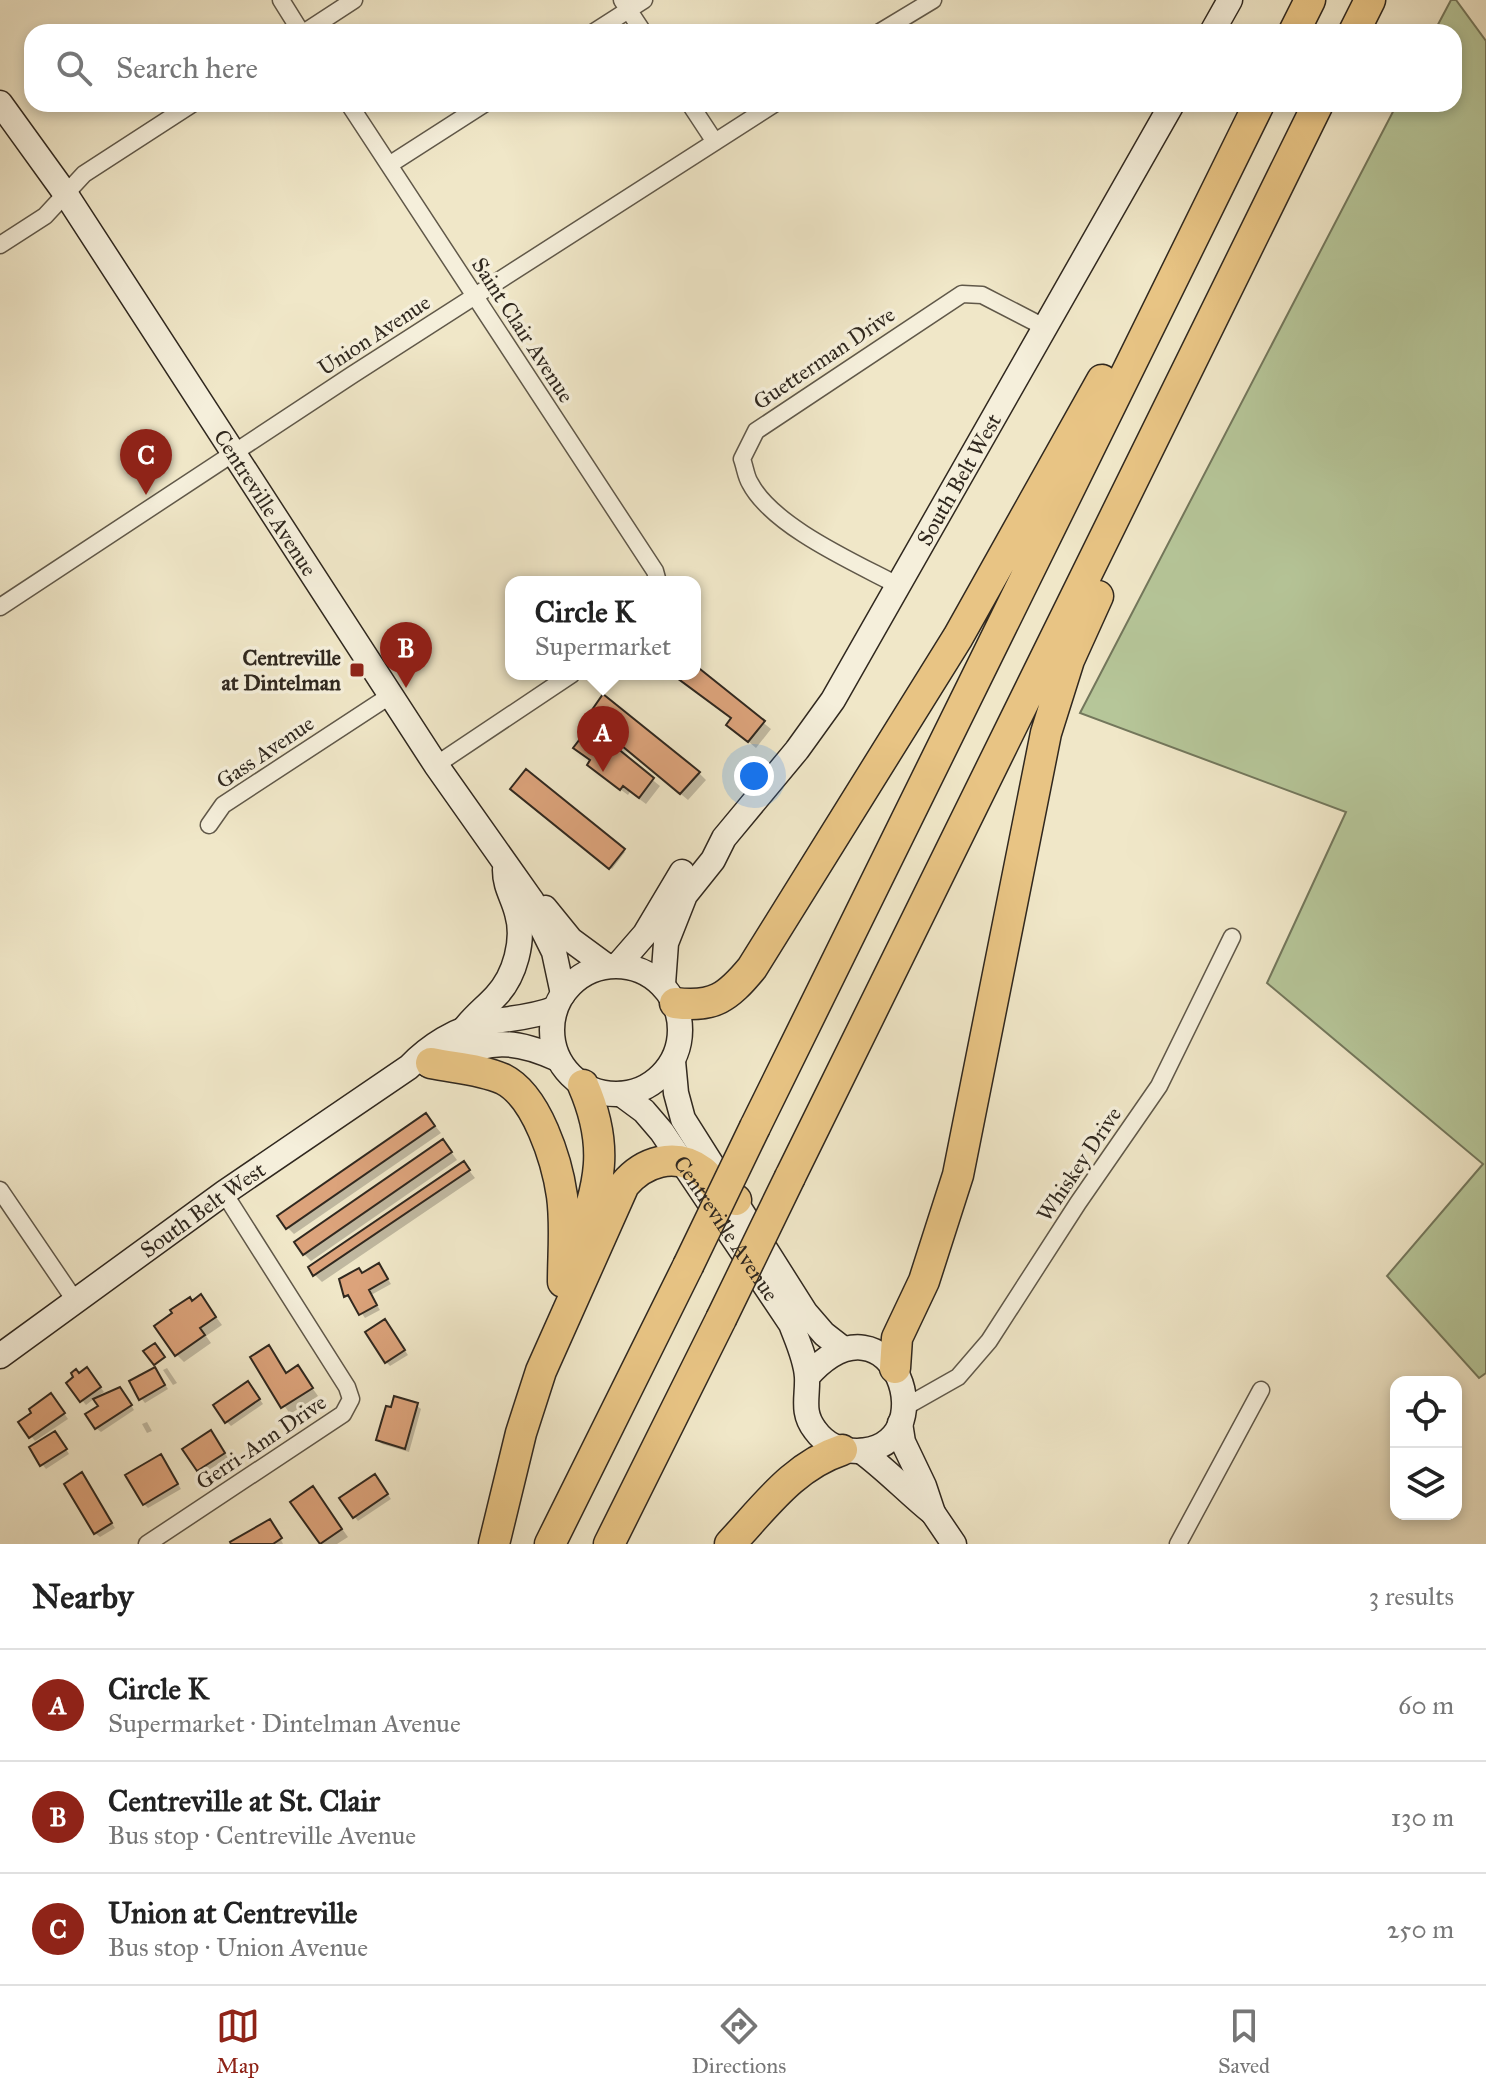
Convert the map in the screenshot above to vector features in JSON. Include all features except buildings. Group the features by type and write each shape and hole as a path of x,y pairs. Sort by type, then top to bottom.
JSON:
{"highway":[{"path":"1298,24 1310,0"},
{"path":"1358,24 1370,0"},
{"path":"550,1544 1255,112"},
{"path":"609,1544 1314,112"},
{"path":"669,994 700,1006 711,1003 727,994 752,968 958,637 1123,342 1157,310"},
{"path":"899,1375 897,1338 924,1281 958,1175 1034,783 1054,703 1095,603 1182,418 1192,360"},
{"path":"420,1065 481,1072 506,1081 525,1099 538,1119 553,1158 562,1195 563,1282"},
{"path":"541,1371 545,1326 584,1229 601,1162 595,1114 583,1085"},
{"path":"494,1544 521,1433 541,1371 624,1185 646,1166 666,1160 683,1162 702,1171 719,1189 736,1200"},
{"path":"730,1544 786,1483 807,1465 820,1457 851,1450"}],"main road":[{"path":"1216,24 1230,0"},
{"name":"Centreville Avenue","path":"0,103 65,193 436,765 532,901 554,952 558,1001"},
{"name":"South Belt West","path":"673,1061 680,1035 669,994 666,943 685,895 713,860 724,838 815,725 899,586 1167,112"},
{"name":"South Belt West","path":"420,1065 424,1051 463,1030 484,1023 525,1018 558,1001 583,974 612,965 645,934 686,867 702,850 724,838"},
{"path":"463,1030 499,994 513,969 518,952 519,924 508,893 504,860"},
{"name":"Centreville Avenue","path":"532,901 547,910 578,946 612,965"},
{"path":"612,965 642,971 669,994"},
{"path":"558,1001 552,1035 558,1059"},
{"name":"South Belt West","path":"0,1356 74,1299 224,1193 420,1065 483,1045 512,1043 558,1059 569,1075 583,1085"},
{"path":"583,1085 601,1092 621,1094 641,1089 659,1077 673,1061"},
{"name":"Centreville Avenue","path":"673,1061 676,1093 683,1119 805,1312 824,1334 842,1348 873,1352 899,1375 903,1442 933,1513 954,1544"},
{"name":"Centreville Avenue","path":"621,1094 644,1111 683,1162 791,1324 807,1377 804,1396 806,1415 814,1430 827,1443 851,1450 893,1476 911,1496 933,1513"},
{"path":"807,1377 823,1360 842,1348"},
{"path":"851,1450 884,1442 903,1415"}],"street":[{"path":"281,0 298,24"},
{"path":"316,24 354,0"},
{"path":"603,24 625,5 644,0"},
{"path":"893,24 933,0"},
{"path":"625,5 638,24"},
{"path":"0,245 45,216 84,174 180,112"},
{"name":"Saint Clair Avenue","path":"354,112 656,576"},
{"path":"389,165 472,112"},
{"path":"695,112 715,142"},
{"name":"Union Avenue","path":"0,607 474,296 762,112"},
{"name":"Guetterman Drive","path":"899,586 813,540 773,511 750,484 742,459 756,431 962,294 982,295 1044,327"},
{"path":"436,765 563,680"},
{"name":"Gass Avenue","path":"209,825 223,805 391,695"},
{"name":"Whiskey Drive","path":"903,1415 930,1391 958,1377 989,1341 1078,1203 1159,1086 1232,937"},
{"path":"0,1190 74,1299"},
{"name":"Gerri-Ann Drive","path":"147,1544 343,1414 351,1399 347,1387 224,1193"},
{"path":"899,1375 915,1389 930,1391"},
{"path":"1178,1544 1261,1390"}],"green space":[{"path":"1451,0 1456,0 1486,41 1486,1373 1479,1378 1387,1276 1483,1164 1267,983 1346,812 1080,713 1393,112 1462,112 1462,24 1438,24"}],"place":[{"name":"Union at Centreville","path":"146,495"},
{"name":"Centreville at Dintelman","path":"357,670"},
{"name":"Centreville at St. Clair","path":"406,688"},
{"name":"Circle K","path":"603,772"}]}
